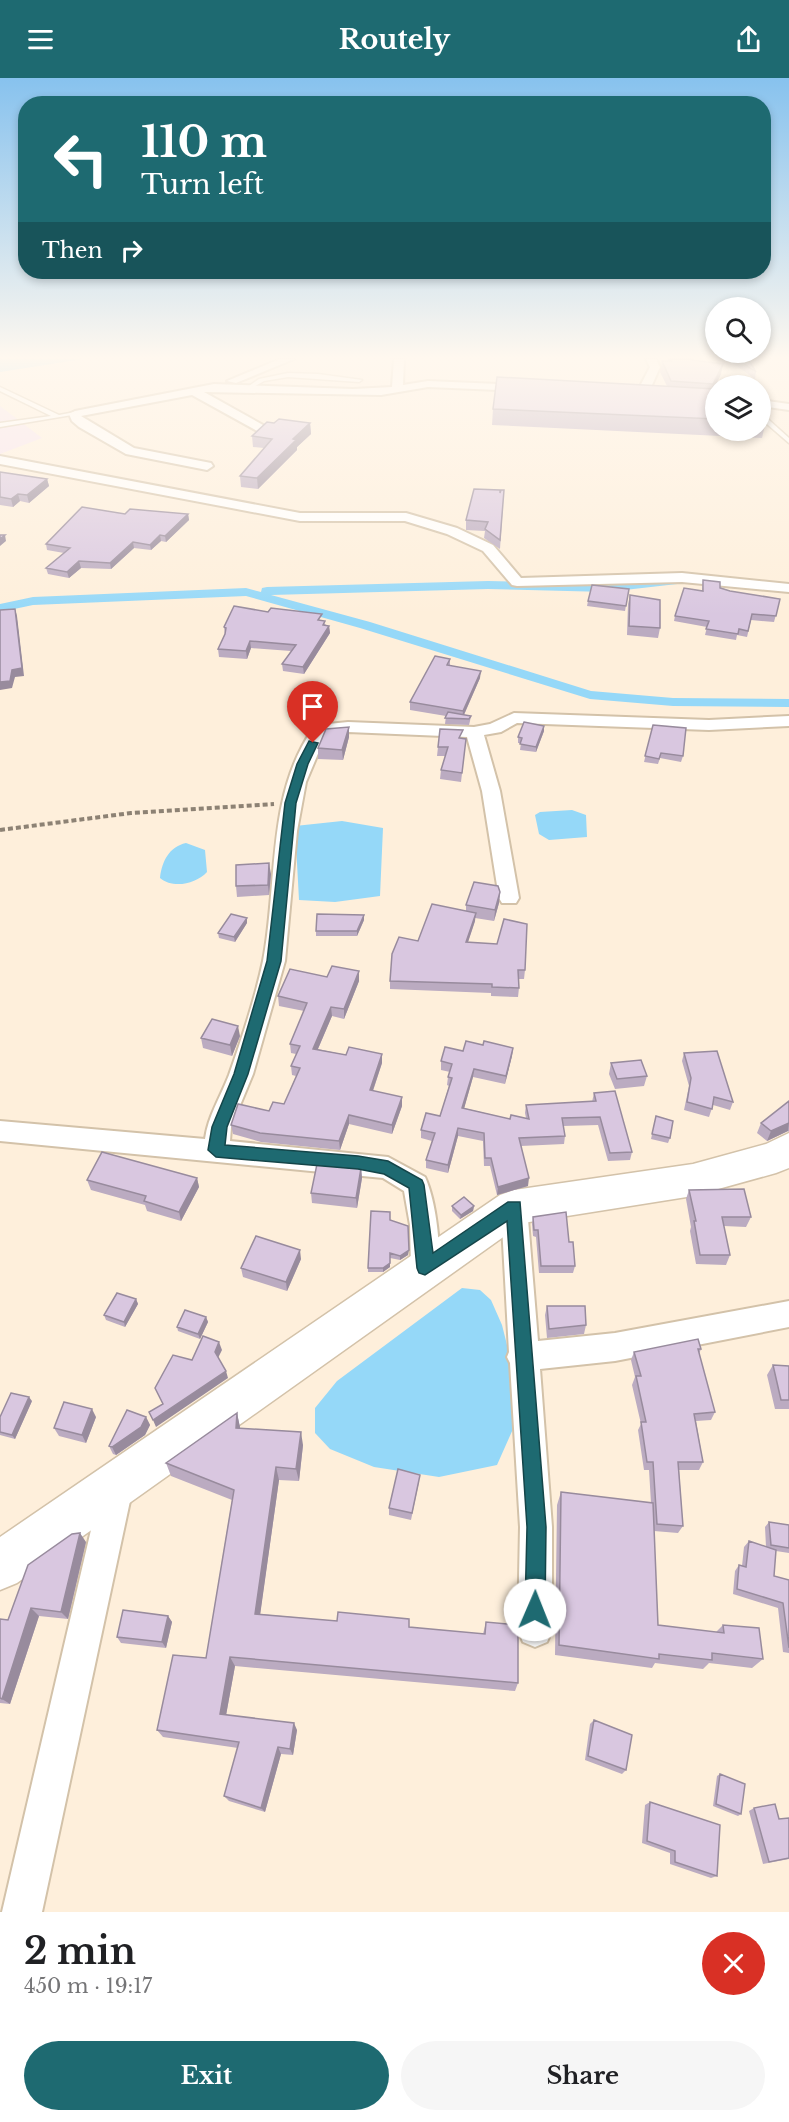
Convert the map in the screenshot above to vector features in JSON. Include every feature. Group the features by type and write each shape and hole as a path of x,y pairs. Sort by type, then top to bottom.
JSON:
{"main road":[{"path":"0,1566 514,1207 693,1180 776,1157 789,1149"}],"street":[{"path":"119,445 130,451 207,466"},
{"path":"0,460 300,517 406,518 452,531 488,548 517,582 557,583 626,578 708,578 789,588"},
{"path":"216,1150 219,1127 241,1074 274,961 291,803 303,764 318,734 328,729 348,727 474,732 495,728 514,718 708,725 789,721"},
{"path":"474,732 491,790 509,898"},
{"path":"0,1131 358,1162 388,1168 416,1185 423,1225 425,1268"},
{"path":"514,1207 522,1358 536,1527 535,1630"},
{"path":"522,1358 615,1347 789,1314"},
{"path":"22,1912 118,1482"}],"path":[{"path":"0,830 131,813 291,803"}],"shaded area":[{"path":"0,445 25,445 0,454"}],"water":[{"path":"572,810 586,815 587,837 549,840 539,834 535,815 540,812"},
{"path":"342,821 383,828 380,896 335,902 299,900 295,826"},
{"path":"186,843 205,850 207,872 197,880 184,884 171,883 160,878 167,856 175,848"},
{"path":"462,1288 480,1290 491,1300 502,1325 516,1381 513,1429 497,1465 439,1477 374,1467 330,1449 315,1433 315,1408 337,1381"}],"building":[{"path":"267,445 291,445 257,478 240,476"},
{"path":"0,472 47,479 27,495 18,494 11,499 0,497"},
{"path":"474,489 500,490 500,493 504,490 500,540 485,529 488,522 466,520"},
{"path":"82,507 125,514 130,509 188,514 165,536 160,535 150,545 133,542 110,563 79,561 67,572 46,568 70,548 46,544"},
{"path":"703,580 720,582 720,588 730,591 780,599 776,616 752,614 748,631 739,629 738,634 706,629 709,621 675,616 684,588 703,591"},
{"path":"592,585 629,589 626,606 588,601"},
{"path":"630,595 660,600 660,628 629,626"},
{"path":"234,606 268,612 271,608 322,614 318,620 325,621 323,625 329,626 303,667 282,664 296,645 250,641 246,651 218,649 225,634 226,628 224,627"},
{"path":"15,609 22,668 12,670 10,681 0,682 0,610"},
{"path":"435,656 450,659 447,665 481,671 463,711 410,702"},
{"path":"448,712 471,716 469,719 445,718"},
{"path":"524,722 544,726 536,747 520,744 522,738 518,737"},
{"path":"653,725 686,728 683,756 661,753 659,759 645,756"},
{"path":"349,727 342,750 318,748 326,729"},
{"path":"440,729 463,730 459,738 466,739 462,773 441,770 448,747 438,747"},
{"path":"269,863 268,885 236,886 236,865"},
{"path":"474,882 498,886 500,892 495,910 466,905"},
{"path":"432,904 476,913 466,942 497,944 504,919 527,924 525,970 518,970 519,988 492,987 492,984 390,981 392,954 399,937 418,941"},
{"path":"231,914 247,918 234,937 218,933"},
{"path":"317,914 364,915 357,931 316,931"},
{"path":"332,966 359,971 344,1009 331,1007 313,1049 346,1055 349,1047 382,1054 370,1090 402,1097 392,1125 349,1115 339,1141 260,1133 231,1125 238,1104 269,1111 273,1102 284,1104 300,1068 291,1066 300,1046 290,1044 307,1003 278,996 290,969 327,977"},
{"path":"212,1019 238,1026 230,1045 201,1038"},
{"path":"466,1041 483,1045 484,1041 513,1048 506,1076 474,1069 462,1108 510,1119 511,1115 529,1119 526,1105 596,1101 594,1093 615,1091 632,1152 610,1153 600,1117 562,1118 565,1136 519,1138 529,1178 498,1187 491,1158 485,1158 484,1133 458,1128 448,1165 426,1160 435,1133 421,1130 426,1113 440,1116 452,1078 448,1077 452,1064 441,1061 445,1047 463,1051"},
{"path":"717,1051 733,1102 714,1097 712,1109 687,1102 691,1078 684,1053"},
{"path":"641,1060 647,1076 617,1079 611,1063"},
{"path":"789,1101 789,1123 771,1131 761,1123"},
{"path":"656,1116 673,1121 670,1138 652,1134"},
{"path":"102,1152 197,1178 179,1212 144,1201 146,1196 87,1180"},
{"path":"317,1164 361,1168 356,1198 311,1193"},
{"path":"744,1189 751,1217 722,1217 730,1255 700,1255 689,1190"},
{"path":"464,1197 474,1206 461,1215 452,1206"},
{"path":"371,1211 390,1212 390,1220 408,1226 409,1250 400,1256 390,1253 390,1263 383,1268 368,1268"},
{"path":"566,1212 569,1242 573,1242 575,1266 541,1266 538,1230 534,1230 533,1217"},
{"path":"256,1236 300,1250 286,1282 241,1268"},
{"path":"117,1293 136,1299 124,1322 104,1315"},
{"path":"547,1306 585,1306 586,1325 549,1329"},
{"path":"185,1310 206,1317 198,1334 177,1327"},
{"path":"203,1336 219,1342 215,1352 226,1371 153,1420 149,1412 163,1404 155,1388 173,1355 192,1360"},
{"path":"698,1339 701,1349 698,1349 715,1412 694,1414 703,1462 678,1462 683,1526 657,1524 653,1462 647,1462 641,1422 646,1422 636,1376 641,1376 634,1352"},
{"path":"773,1365 789,1366 789,1400 781,1400"},
{"path":"11,1393 29,1397 12,1435 0,1432 0,1417"},
{"path":"64,1402 92,1409 82,1435 54,1428"},
{"path":"127,1410 146,1417 141,1427 112,1447 109,1446"},
{"path":"237,1413 236,1428 301,1432 296,1469 276,1467 255,1614 337,1621 338,1612 409,1619 409,1627 485,1634 486,1622 518,1625 518,1683 230,1657 220,1714 294,1723 290,1749 278,1747 261,1808 224,1796 239,1742 157,1730 173,1655 206,1658 234,1490 166,1463"},
{"path":"398,1469 420,1475 412,1513 389,1508"},
{"path":"561,1492 653,1503 658,1625 724,1633 723,1625 759,1628 763,1659 712,1653 712,1660 659,1654 659,1659 559,1645"},
{"path":"769,1522 789,1525 789,1548 771,1545"},
{"path":"80,1533 61,1612 31,1608 2,1699 0,1698 0,1619 8,1620 28,1565 72,1534"},
{"path":"749,1541 776,1550 774,1576 789,1580 789,1648 783,1603 737,1589 739,1565 746,1567"},
{"path":"123,1610 168,1616 162,1642 117,1637"},
{"path":"594,1720 632,1735 626,1770 588,1756"},
{"path":"720,1774 745,1784 741,1814 716,1804"},
{"path":"650,1802 720,1825 717,1876 675,1862 675,1851 647,1841"},
{"path":"775,1804 779,1819 789,1818 789,1858 769,1862 754,1808"}],"waterway":[{"path":"267,591 488,585 607,588 681,580"},
{"path":"0,608 33,601 246,592 365,625 590,695 673,702 789,703"}],"route":[{"path":"313,743 303,764 291,803 274,961 241,1074 219,1127 216,1150 249,1155 358,1162 388,1168 416,1185 423,1225 425,1268 514,1207 522,1358 536,1527 535,1610"}]}
